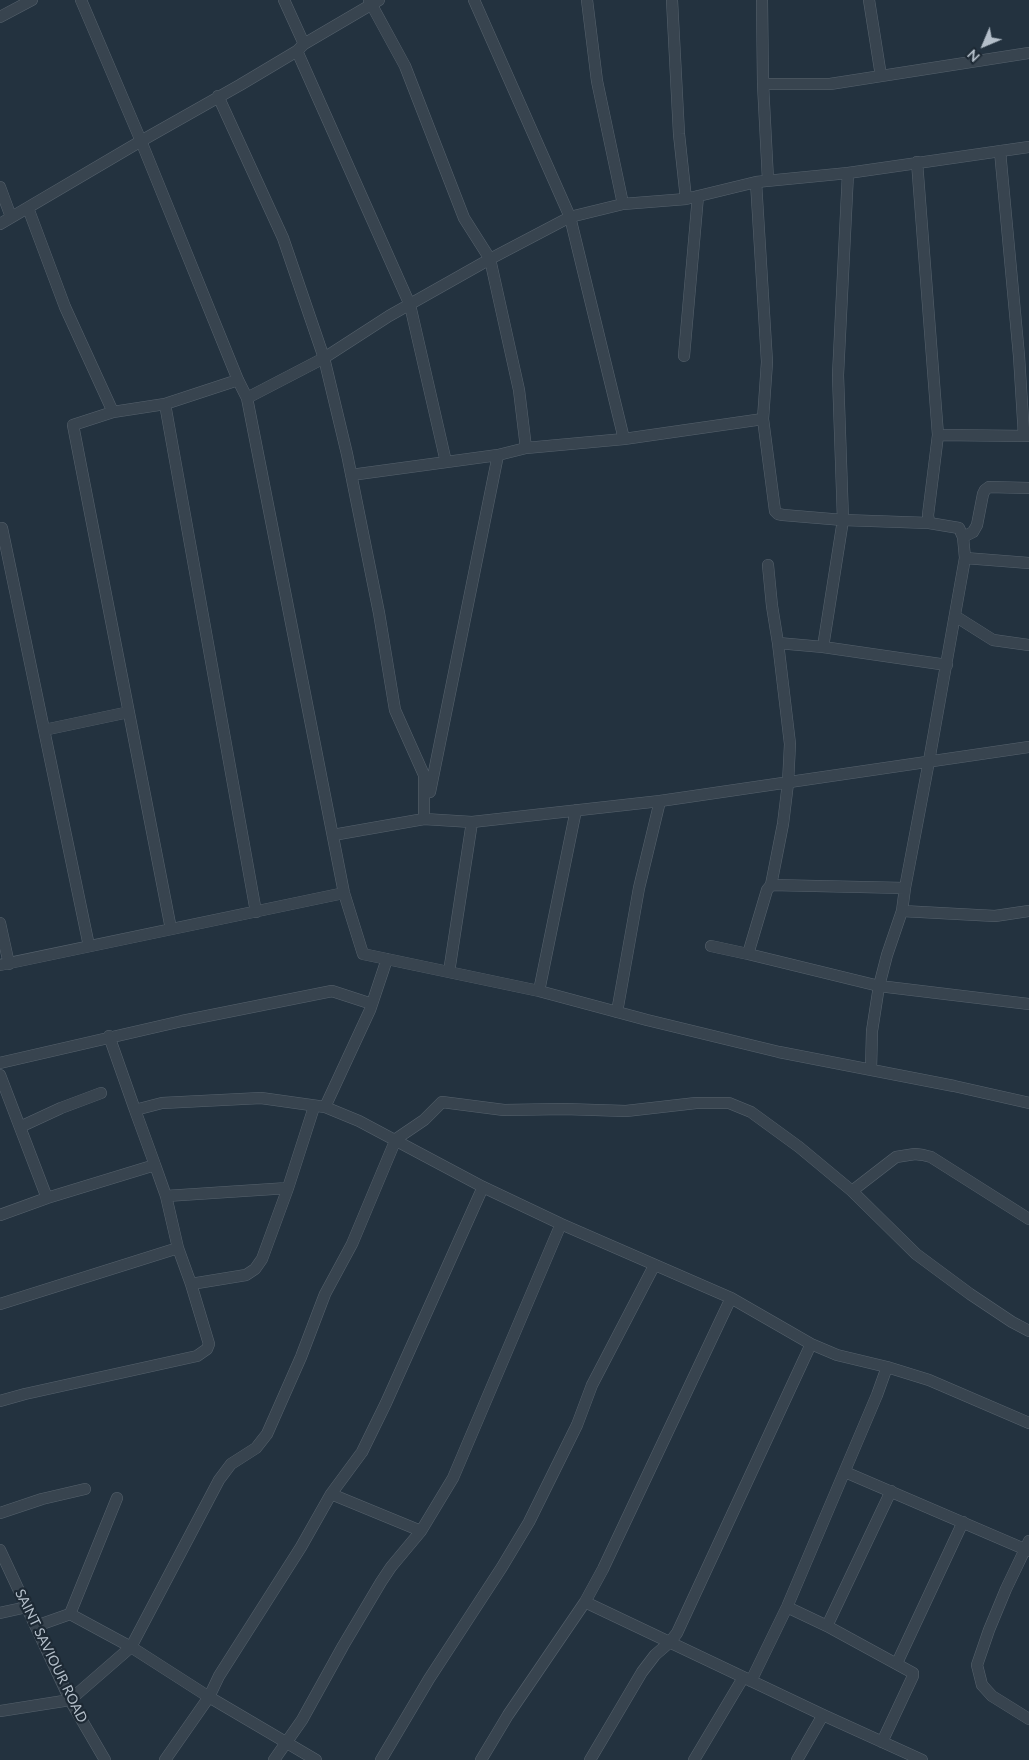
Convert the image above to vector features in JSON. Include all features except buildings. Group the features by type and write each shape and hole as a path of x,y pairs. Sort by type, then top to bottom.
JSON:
{"street":[{"path":"0,17 32,0"},
{"path":"81,0 141,141 238,380 248,398 344,893 363,954 539,991 779,1052 1029,1103"},
{"path":"284,0 301,48 410,305 446,462"},
{"path":"474,0 570,217 624,439"},
{"path":"587,0 597,81 623,204"},
{"path":"672,0 679,134 686,199"},
{"path":"762,0 763,84 768,180"},
{"path":"869,0 881,76"},
{"path":"0,224 218,96 240,85 373,1 405,66 464,218 490,259 519,390 526,448"},
{"path":"763,84 830,84 1029,53"},
{"path":"218,96 283,238 324,358 351,475 379,613 396,710 424,775 424,819"},
{"path":"248,398 324,358 389,316 490,259 570,217 623,204 686,199 768,180 848,173 1029,148"},
{"path":"938,435 1026,436 1000,151"},
{"path":"917,162 938,435 928,515 929,523"},
{"path":"823,647 843,520 838,375 848,173"},
{"path":"756,182 767,362 763,419 778,514 843,520 929,523 959,528 963,537 965,558 902,911 886,955 879,986 872,1031 871,1070"},
{"path":"0,187 11,217"},
{"path":"684,356 698,196"},
{"path":"28,208 65,307 113,412"},
{"path":"171,929 73,425 113,412 166,404 238,380"},
{"path":"166,404 256,912"},
{"path":"351,475 498,455 526,448 624,439 763,419"},
{"path":"424,819 498,455"},
{"path":"963,537 973,532 977,525 983,494 989,487 1029,488"},
{"path":"2,528 89,946"},
{"path":"965,558 1029,563"},
{"path":"748,954 767,890 771,885 783,824 788,783 790,744 768,565"},
{"path":"955,616 993,640 1029,645"},
{"path":"778,643 823,647 947,665"},
{"path":"44,730 129,712"},
{"path":"333,835 424,819 472,822 660,801 1029,747"},
{"path":"617,1012 639,888 660,801"},
{"path":"539,991 576,810"},
{"path":"449,972 472,822"},
{"path":"771,885 905,888"},
{"path":"0,923 5,965 344,893"},
{"path":"902,911 995,916 1029,911"},
{"path":"711,946 879,986 1029,1004"},
{"path":"191,1284 246,1275 256,1269 262,1259 320,1107 372,1004 387,959"},
{"path":"0,1062 110,1036 332,991 372,1004"},
{"path":"0,1401 188,1358 202,1353 209,1344 178,1248 166,1196 110,1036"},
{"path":"0,1075 48,1198"},
{"path":"20,1127 61,1108 101,1093"},
{"path":"135,1110 162,1103 260,1098 320,1107 359,1121 483,1187 561,1224 731,1298 812,1344 837,1355 887,1367 929,1380 1029,1424"},
{"path":"0,1711 70,1700 131,1646 219,1480 231,1464 256,1448 268,1434 301,1357 325,1294 352,1244 396,1139 424,1120 442,1102 504,1110 626,1111 696,1103 729,1103 751,1112 799,1147 852,1192 916,1254 970,1294 1029,1331"},
{"path":"852,1192 896,1157 915,1154 931,1157 1029,1220"},
{"path":"0,1215 155,1165"},
{"path":"165,1760 209,1698 219,1676 301,1547 331,1494 362,1452 483,1187"},
{"path":"166,1196 288,1188"},
{"path":"274,1760 302,1720 342,1646 381,1582 421,1531 453,1478 561,1224"},
{"path":"0,1304 178,1248"},
{"path":"381,1760 429,1679 529,1522 577,1425 592,1385 654,1266"},
{"path":"481,1760 508,1715 585,1602 603,1569 731,1298"},
{"path":"590,1760 642,1672 655,1655 677,1633 812,1344"},
{"path":"694,1760 747,1680 787,1607 845,1472 887,1367"},
{"path":"845,1472 963,1522 1028,1547 989,1630 977,1665 982,1685 992,1696 1029,1719"},
{"path":"0,1513 42,1499 85,1489"},
{"path":"827,1626 891,1491"},
{"path":"331,1494 421,1531"},
{"path":"70,1614 116,1498"},
{"path":"897,1663 963,1522"},
{"name":"SAINT SAVIOUR ROAD","path":"0,1550 70,1700 105,1760"},
{"path":"585,1602 882,1742 900,1755 922,1760"},
{"path":"0,1613 27,1607"},
{"path":"787,1607 911,1671 913,1676 882,1742"},
{"path":"36,1626 70,1614 131,1646 209,1698 316,1760"},
{"path":"797,1760 823,1715"}]}
